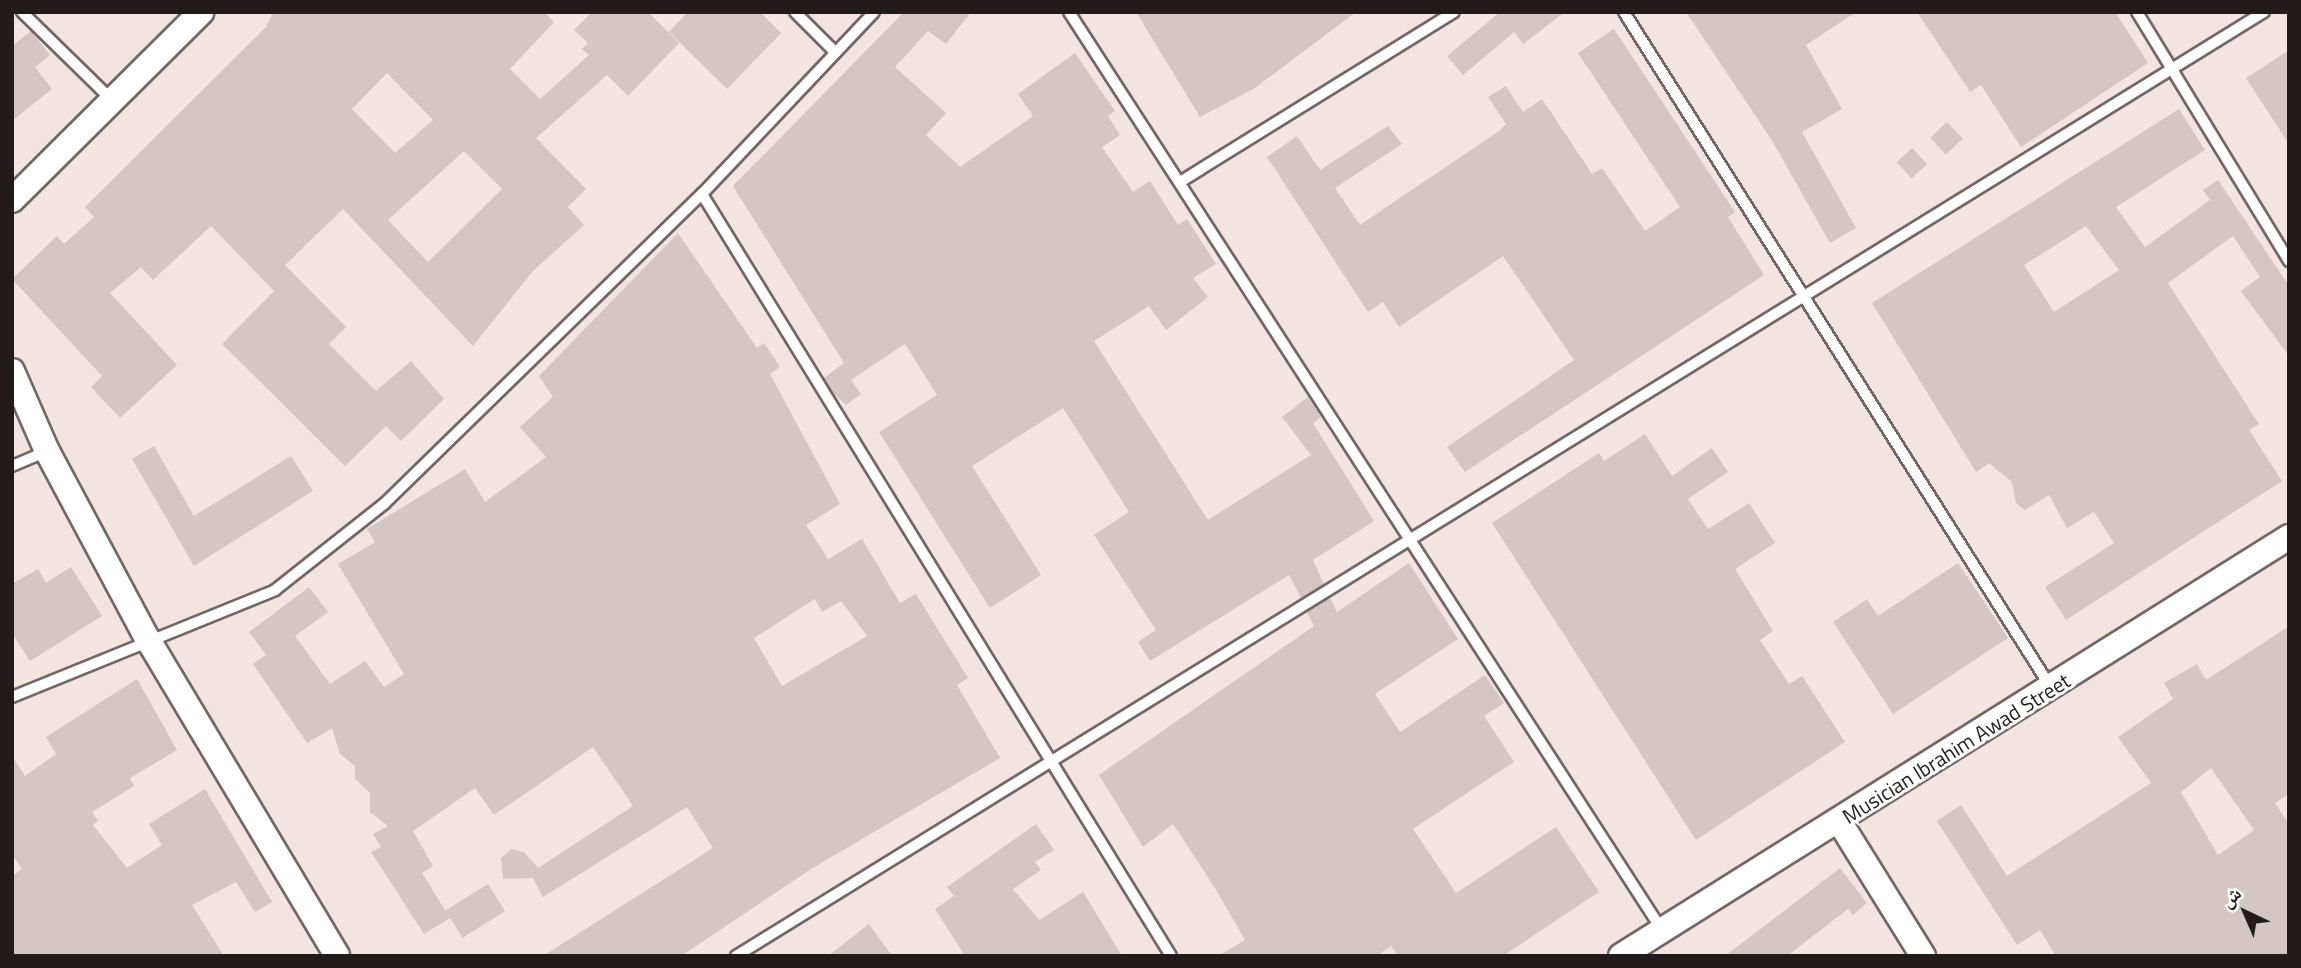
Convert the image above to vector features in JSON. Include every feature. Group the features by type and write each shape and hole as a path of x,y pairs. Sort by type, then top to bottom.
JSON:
{"street":[{"path":"12,200 201,12"},
{"path":"12,371 47,451 147,638 337,956"},
{"name":"Musician Ibrahim Awad Street","path":"1621,956 2289,537"},
{"path":"1839,821 1923,956"}],"lane":[{"path":"22,12 112,100"},
{"path":"795,12 835,52"},
{"path":"12,697 147,638 275,590 384,504 702,194 874,12"},
{"path":"1069,12 1662,931"},
{"path":"1180,182 1454,12"},
{"path":"1623,12 2051,688"},
{"path":"2137,12 2289,261"},
{"path":"736,956 2264,12"},
{"path":"702,194 1171,956"},
{"path":"12,466 47,451"}],"building":[{"path":"273,12 544,12 554,22 510,69 540,99 589,55 582,49 588,43 574,30 592,12 648,12 679,43 628,96 607,75 536,138 586,189 568,207 584,225 533,271 473,346 343,209 285,265 346,327 329,344 376,391 411,361 444,399 401,441 386,426 345,466 222,344 274,291 211,226 153,280 141,267 110,293 177,365 120,418 91,387 102,376 12,279 57,236 64,244 94,217 85,207 266,27","holes":["387,73 433,120 395,153 352,109","464,151 502,189 428,262 388,220"]},
{"path":"688,12 760,12 781,33 727,89 669,32"},
{"path":"904,12 971,12 946,44 928,31 895,67 946,113 926,135 960,167 1033,116 1018,94 1075,53 1115,111 1108,116 1120,135 1102,147 1133,192 1150,181 1178,225 1187,219 1216,264 1193,278 1208,297 1166,330 1149,306 1094,341 1208,520 1311,455 1282,417 1308,397 1321,417 1313,423 1374,521 1313,560 1324,584 1301,598 1289,575 1150,661 1138,642 1156,630 1094,535 1129,512 1063,408 972,466 1041,575 990,608 879,432 937,395 905,344 851,380 861,394 846,405 832,392 824,378 844,363 733,186"},
{"path":"1136,12 1356,12 1255,88 1200,117"},
{"path":"1500,12 1565,12 1523,44 1514,32 1463,75 1447,56"},
{"path":"1686,12 1856,12 1806,45 1842,109 1802,132 1856,228 1830,243 1771,139"},
{"path":"1917,12 2115,12 2148,63 2021,147 1981,85 1970,92"},
{"path":"1614,29 1735,212 1728,217 1764,275 1465,472 1447,447 1574,360 1503,256 1399,327 1383,302 1368,312 1267,157 1297,136 1320,170 1388,126 1402,144 1335,188 1360,225 1499,131 1506,124 1488,97 1506,86 1523,112 1542,99 1592,174 1602,168 1645,231 1680,207 1578,53"},
{"path":"31,31 50,55 35,67 52,89 12,121 12,46"},
{"path":"2289,50 2289,144 2246,78"},
{"path":"2179,109 2205,150 2116,207 2145,247 2210,200 2203,190 2218,180 2289,286 2289,356 2241,291 2260,277 2233,236 2168,283 2259,424 2249,430 2282,481 2066,620 2045,587 2114,543 2094,512 2067,528 2049,495 2025,510 2016,503 2012,482 1989,463 1976,472 1872,303","holes":["2086,226 2119,270 2054,312 2024,265"]},
{"path":"1947,122 1963,139 1946,155 1930,138"},
{"path":"1912,148 1927,164 1912,178 1897,162"},
{"path":"678,233 757,348 764,343 780,367 770,374 840,504 806,525 828,559 862,539 900,603 916,594 968,678 957,685 1000,758 811,869 681,956 543,956 713,848 687,807 543,897 533,878 503,879 501,858 511,849 524,852 538,868 633,806 593,747 494,815 475,788 413,831 433,866 422,873 450,918 424,934 371,852 381,847 373,834 388,826 370,812 370,793 355,779 355,766 340,754 332,728 307,743 253,664 266,655 249,632 309,587 328,612 295,636 330,684 365,661 384,687 404,674 338,564 375,542 367,529 465,469 485,502 546,457 520,427 553,397 539,376","holes":["815,599 822,612 841,601 867,636 782,686 754,638"]},
{"path":"1645,434 1672,476 1712,448 1728,472 1688,499 1708,529 1749,503 1775,543 1735,569 1773,631 1760,640 1789,684 1802,676 1845,742 1696,840 1492,523 1599,453 1604,461"},
{"path":"154,446 194,516 291,456 313,491 194,566 132,459"},
{"path":"1409,563 1458,639 1375,694 1400,732 1485,675 1504,703 1484,716 1514,762 1413,829 1456,893 1556,827 1599,892 1503,956 1398,956 1391,946 1377,956 1218,956 1245,940 1173,824 1143,847 1099,775 1314,626 1307,612 1330,598 1337,612"},
{"path":"1958,563 2008,638 1893,714 1833,622 1867,599 1878,616"},
{"path":"71,567 102,616 30,661 12,633 12,584 38,569 46,583"},
{"path":"2289,626 2289,794 2275,803 2289,824 2289,956 2056,956 2040,930 2017,945 1937,821 1961,805 2007,876 2151,783 2118,737 2173,699 2164,683 2197,664 2206,680","holes":["2211,768 2254,830 2218,855 2181,792"]},
{"path":"137,679 177,750 130,778 134,786 92,812 98,821 93,825 127,868 162,845 149,824 205,789 272,902 255,912 236,882 192,905 224,956 12,956 12,876 22,869 12,854 12,756 25,776 56,754 46,737"},
{"path":"1036,824 1054,850 1035,862 1041,870 1013,889 1039,920 1083,892 1122,956 965,956 935,909 954,896 947,887"},
{"path":"1840,868 1867,903 1853,915 1848,909 1787,956 1725,956"},
{"path":"488,884 505,911 463,938 446,910"},
{"path":"869,924 892,956 828,956"}]}
